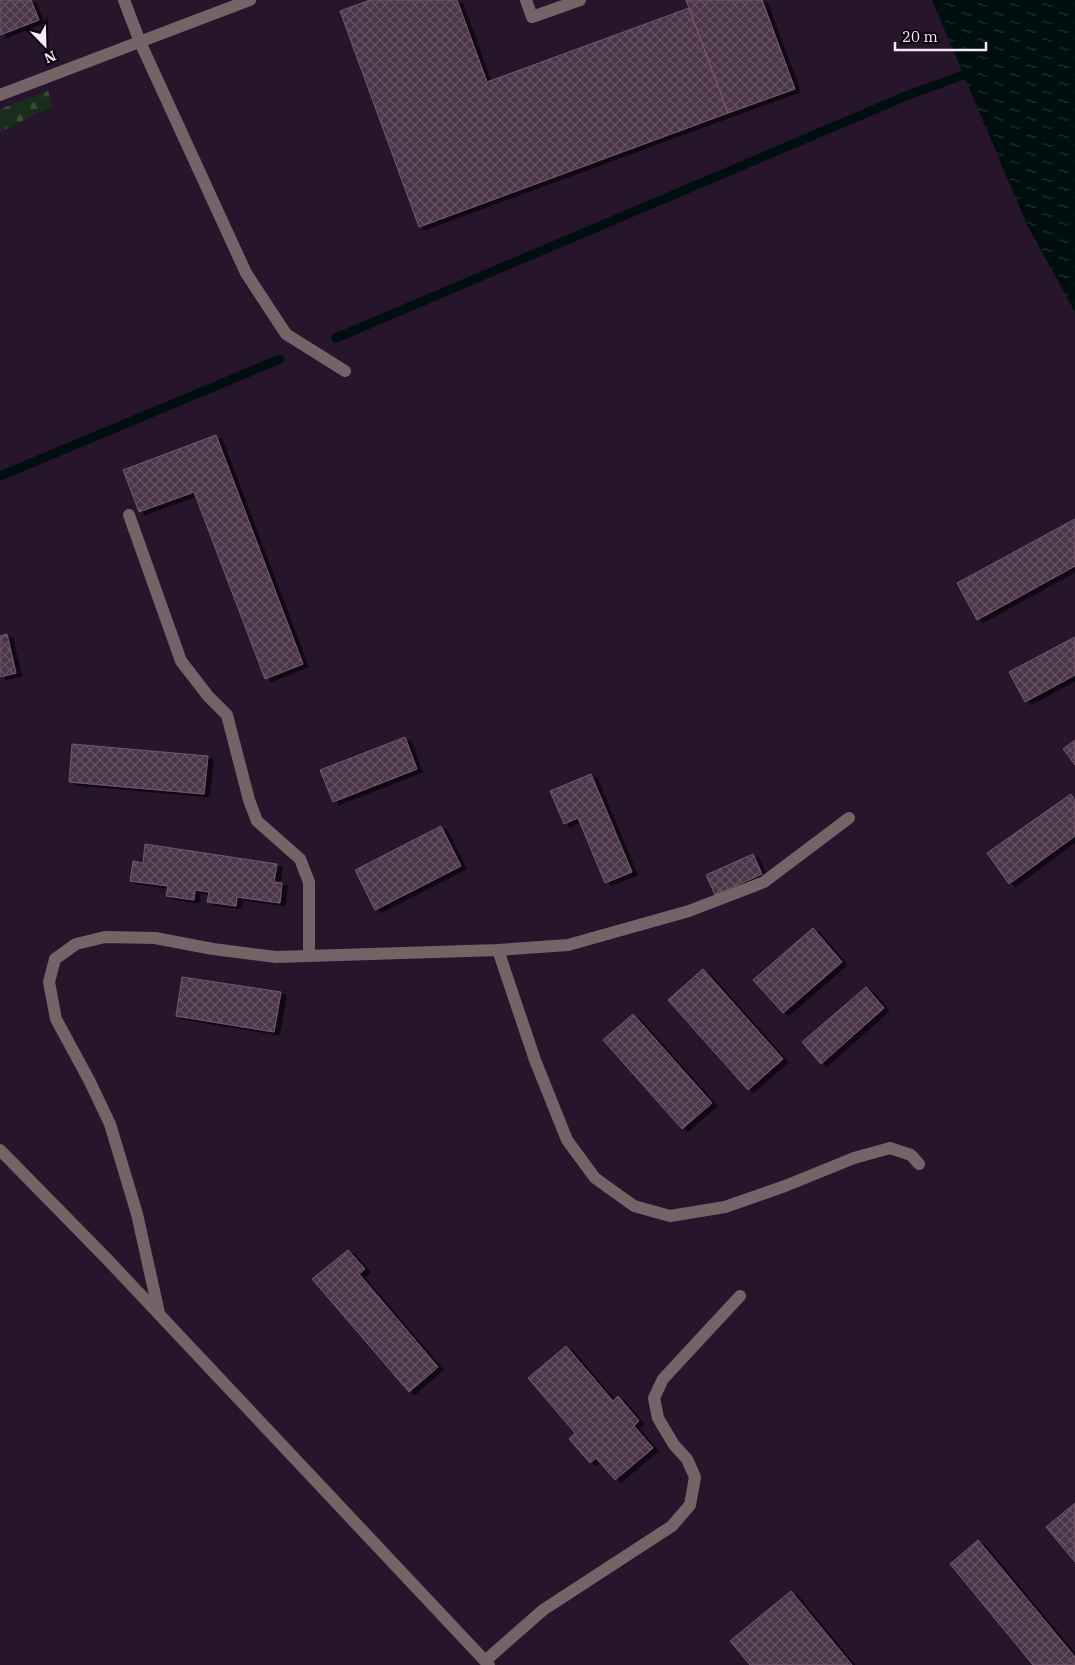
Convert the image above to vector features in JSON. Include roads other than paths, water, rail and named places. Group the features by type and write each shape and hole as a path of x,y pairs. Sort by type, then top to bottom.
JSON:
{"street":[{"path":"124,0 140,42 246,273 286,334 345,371"},
{"path":"0,95 250,0"},
{"path":"526,0 532,17 580,0"},
{"path":"129,515 181,661 208,696 227,715 249,800 257,820 300,859 309,882 309,956"},
{"path":"158,1313 136,1214 110,1124 56,1018 50,982 55,958 76,944 105,937 155,938 214,949 276,956 498,950 568,945 689,911 764,882 850,818"},
{"path":"498,950 535,1060 567,1140 595,1178 634,1206 670,1216 724,1206 785,1186 854,1158 890,1148 911,1155 919,1164"},
{"path":"0,1150 158,1313 487,1663 543,1610 672,1526 690,1505 695,1477 687,1459 674,1444 658,1418 654,1398 663,1379 740,1296"}],"water":[{"path":"932,0 1075,0 1075,312 1027,225"}],"waterway":[{"path":"336,338 906,96 963,75"},
{"path":"0,476 280,359"}]}
